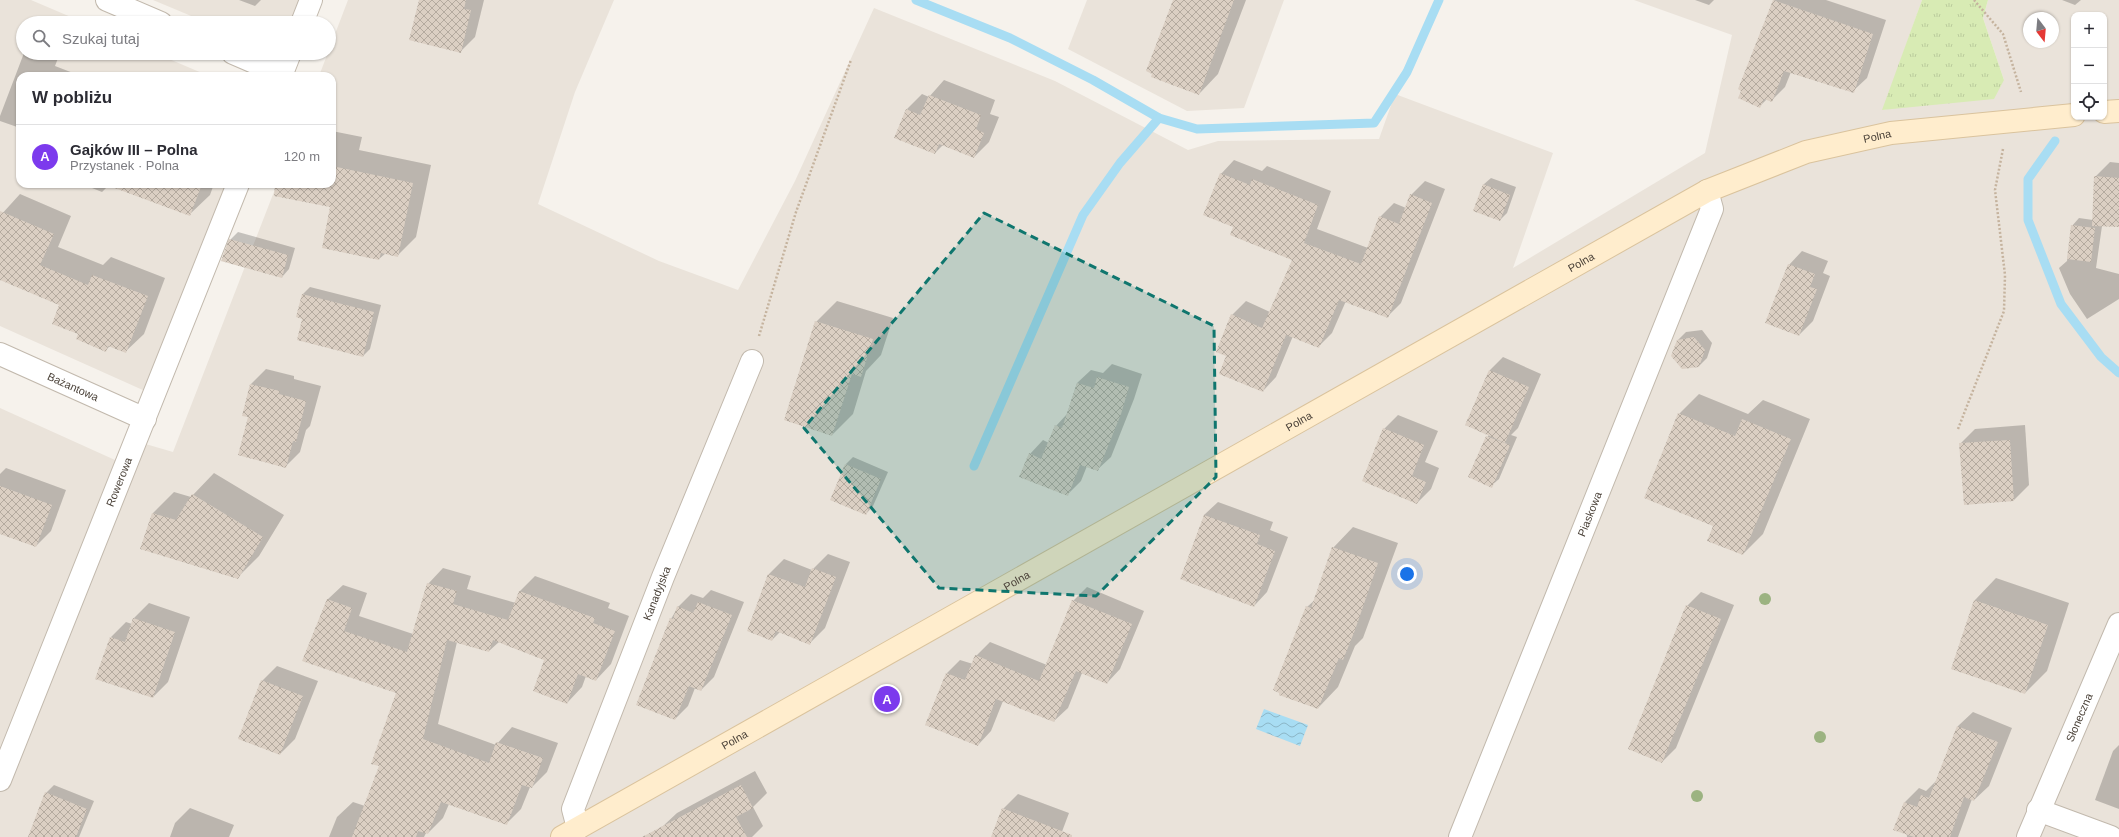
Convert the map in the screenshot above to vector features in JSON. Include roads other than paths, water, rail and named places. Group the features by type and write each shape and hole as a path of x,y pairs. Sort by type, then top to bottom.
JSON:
{"street":[{"path":"107,0 145,16"},
{"path":"305,16 311,0"},
{"path":"248,60 274,72"},
{"path":"282,72 287,60"},
{"path":"2107,112 2119,110"},
{"name":"Polna","path":"570,832 1707,191 1806,152 1891,133 2071,115"},
{"name":"Rowerowa","path":"0,780 236,188"},
{"name":"Piaskowa","path":"1460,837 1712,209 1707,191"},
{"name":"Bażantowa","path":"0,354 145,419"},
{"name":"Kanadyjska","path":"570,832 573,809 660,584 752,361"},
{"name":"Słoneczna","path":"2028,837 2038,810 2119,624"},
{"path":"2038,810 2111,837"}],"water":[{"path":"1264,709 1308,725 1300,746 1256,729"}],"waterway":[{"path":"916,0 1010,38 1093,80 1159,118 1197,129 1374,123 1407,72 1439,0"},
{"path":"974,466 1083,215 1120,163 1159,118"},
{"path":"2055,141 2028,179 2028,220 2061,304 2101,357 2119,373"}],"place":[{"name":"Gajków III – Polna","path":"887,699"}]}
